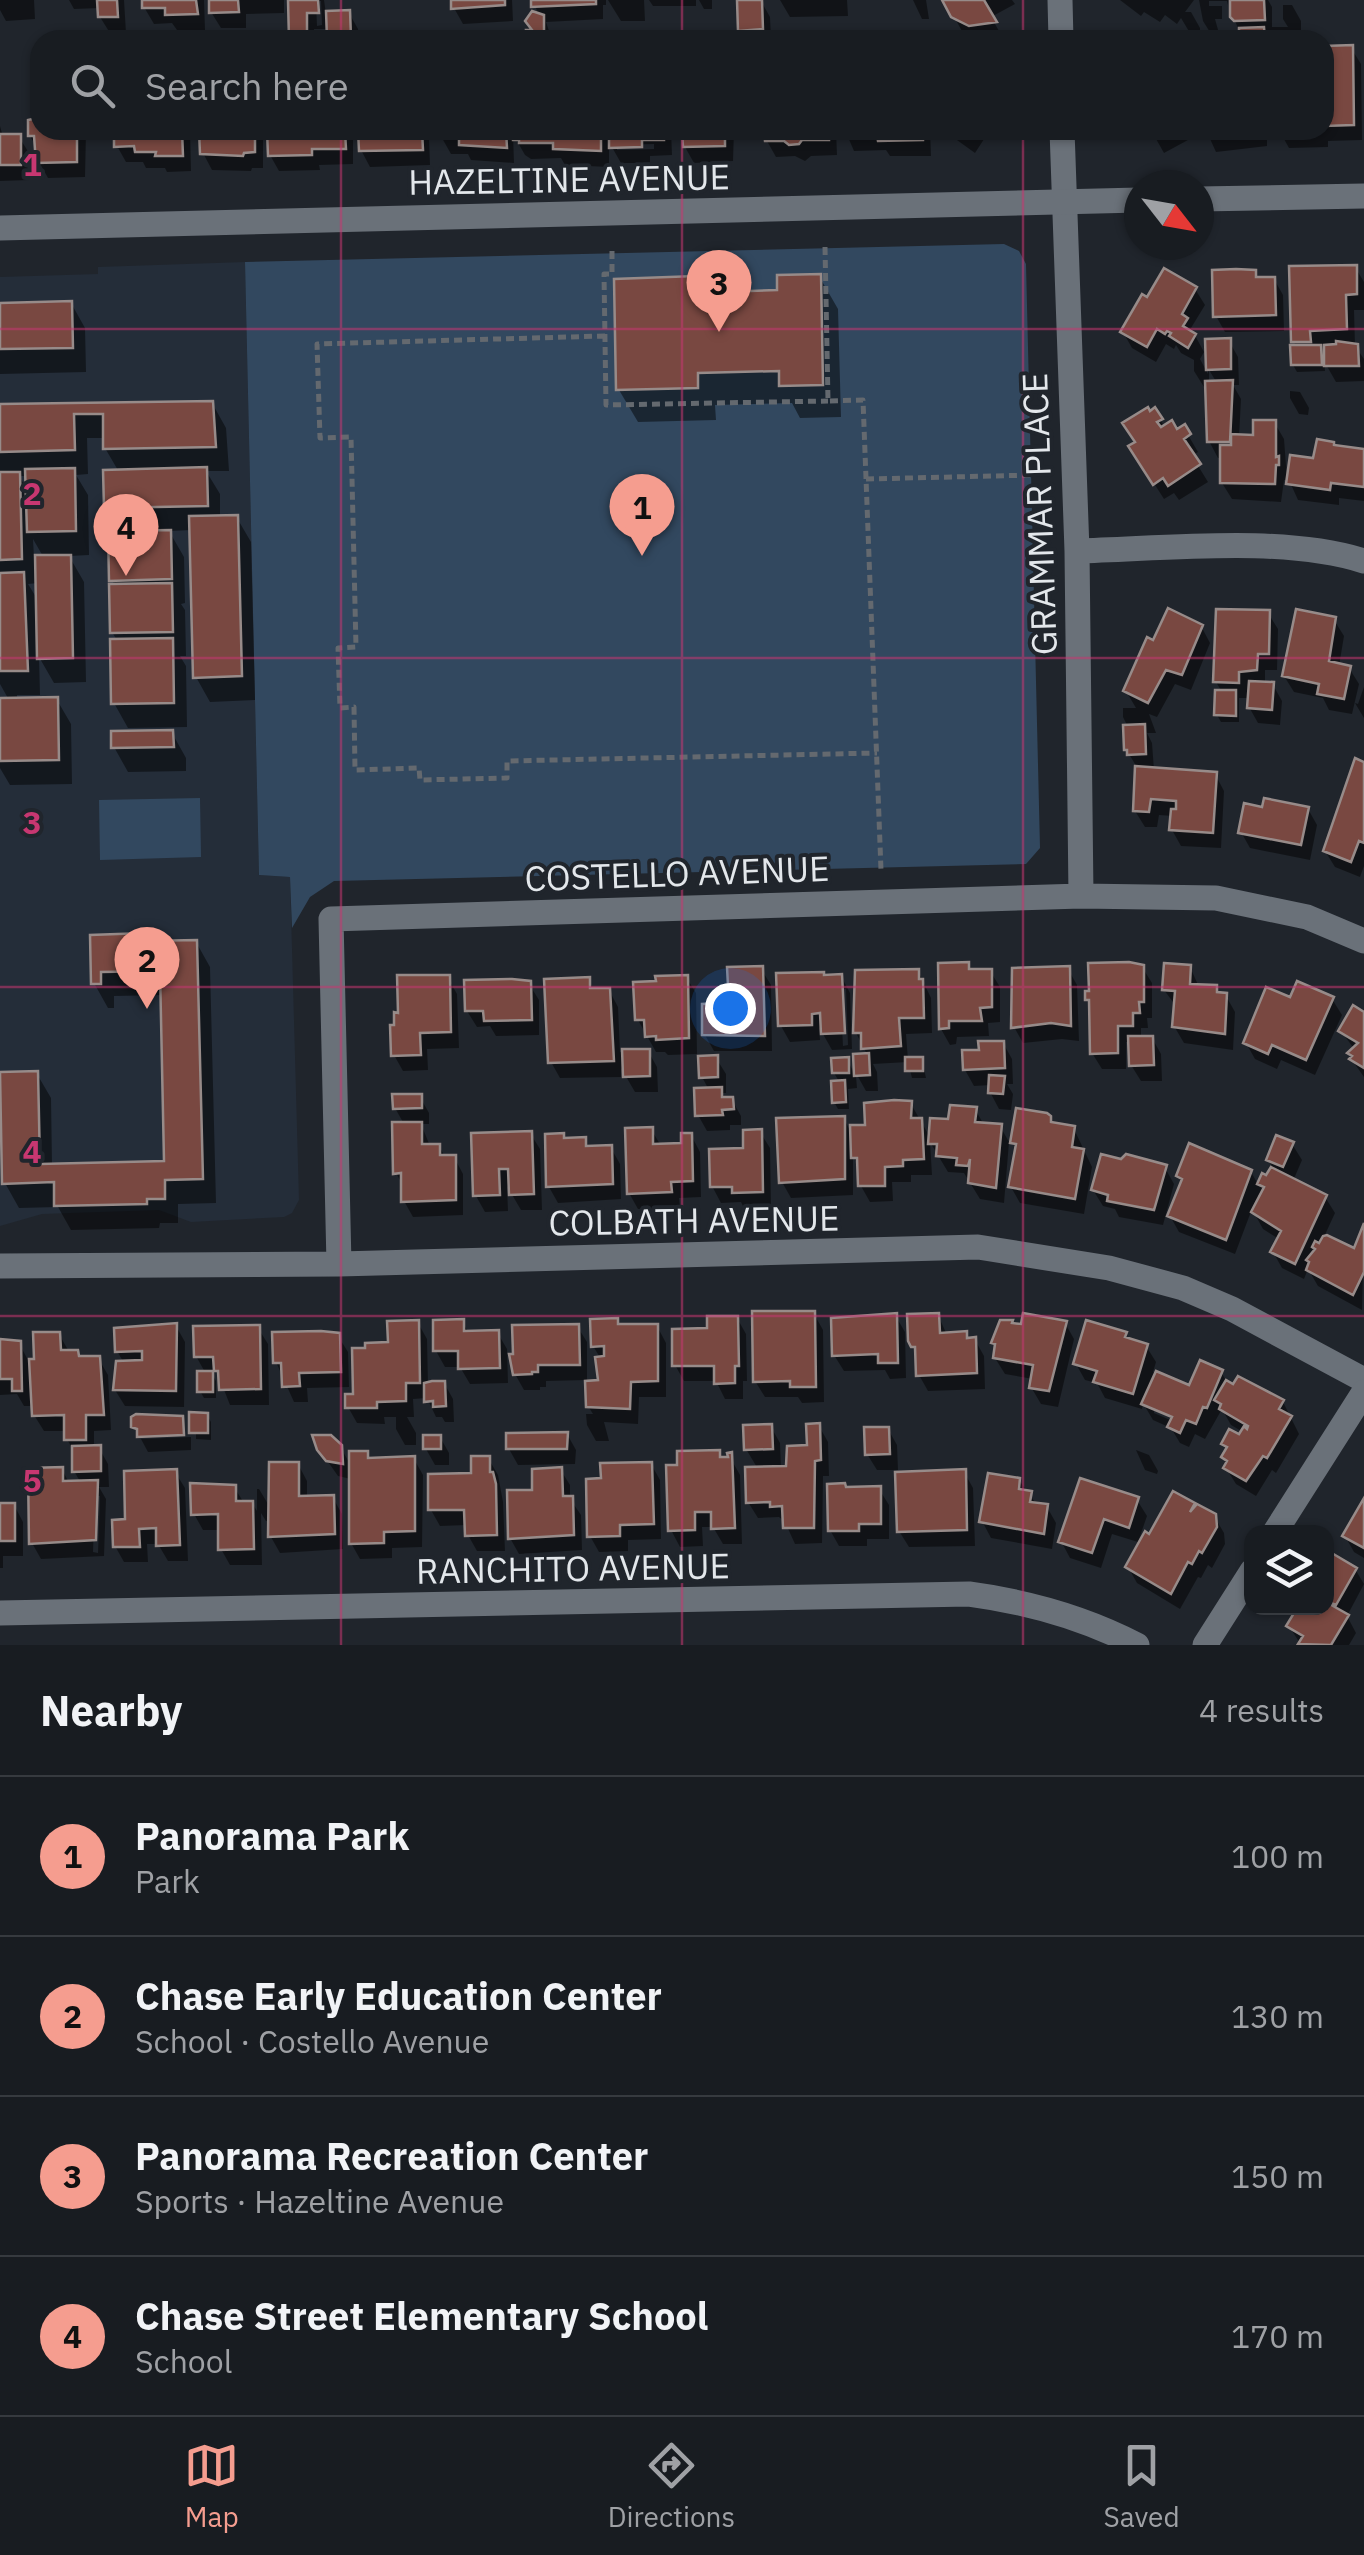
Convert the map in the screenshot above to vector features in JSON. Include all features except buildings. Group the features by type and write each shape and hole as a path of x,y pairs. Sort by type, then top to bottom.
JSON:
{"street":[{"path":"1060,0 1060,30"},
{"name":"GRAMMAR PLACE","path":"1062,140 1077,551 1081,896"},
{"path":"1214,199 1364,196"},
{"name":"HAZELTINE AVENUE","path":"0,228 1124,200"},
{"path":"1077,551 1260,547 1344,555 1364,561"},
{"name":"COSTELLO AVENUE","path":"339,1264 331,919 1081,896 1216,898 1307,917 1364,941"},
{"name":"COLBATH AVENUE","path":"0,1266 339,1264 978,1247 1109,1268 1183,1288 1302,1344 1364,1380"},
{"path":"1280,1525 1364,1392"},
{"path":"1205,1645 1244,1584"},
{"name":"RANCHITO AVENUE","path":"0,1613 968,1594 1022,1600 1138,1645"}],"path":[{"path":"825,246 828,401"},
{"path":"612,251 612,274 604,274 606,405 863,400 881,870"},
{"path":"605,336 316,344 320,438 351,437 356,647 338,648 340,708 354,707 356,770 420,768 420,780 507,778 507,761 877,753"},
{"path":"866,479 1033,475"}],"shaded area":[{"path":"1004,244 1019,251 1026,264 1040,848 1026,864 334,881 310,897 292,928 290,877 259,875 245,262"},
{"path":"245,262 259,875 290,877 299,1200 292,1213 284,1217 191,1222 159,1210 42,1214 0,1226 0,277 98,274 98,267"},
{"path":"200,798 201,857 100,860 99,800"}],"place":[{"name":"Panorama Recreation Center","path":"719,332"},
{"name":"Panorama Park","path":"642,556"},
{"name":"Chase Street Elementary School","path":"126,576"},
{"name":"Chase Early Education Center","path":"147,1009"}]}
